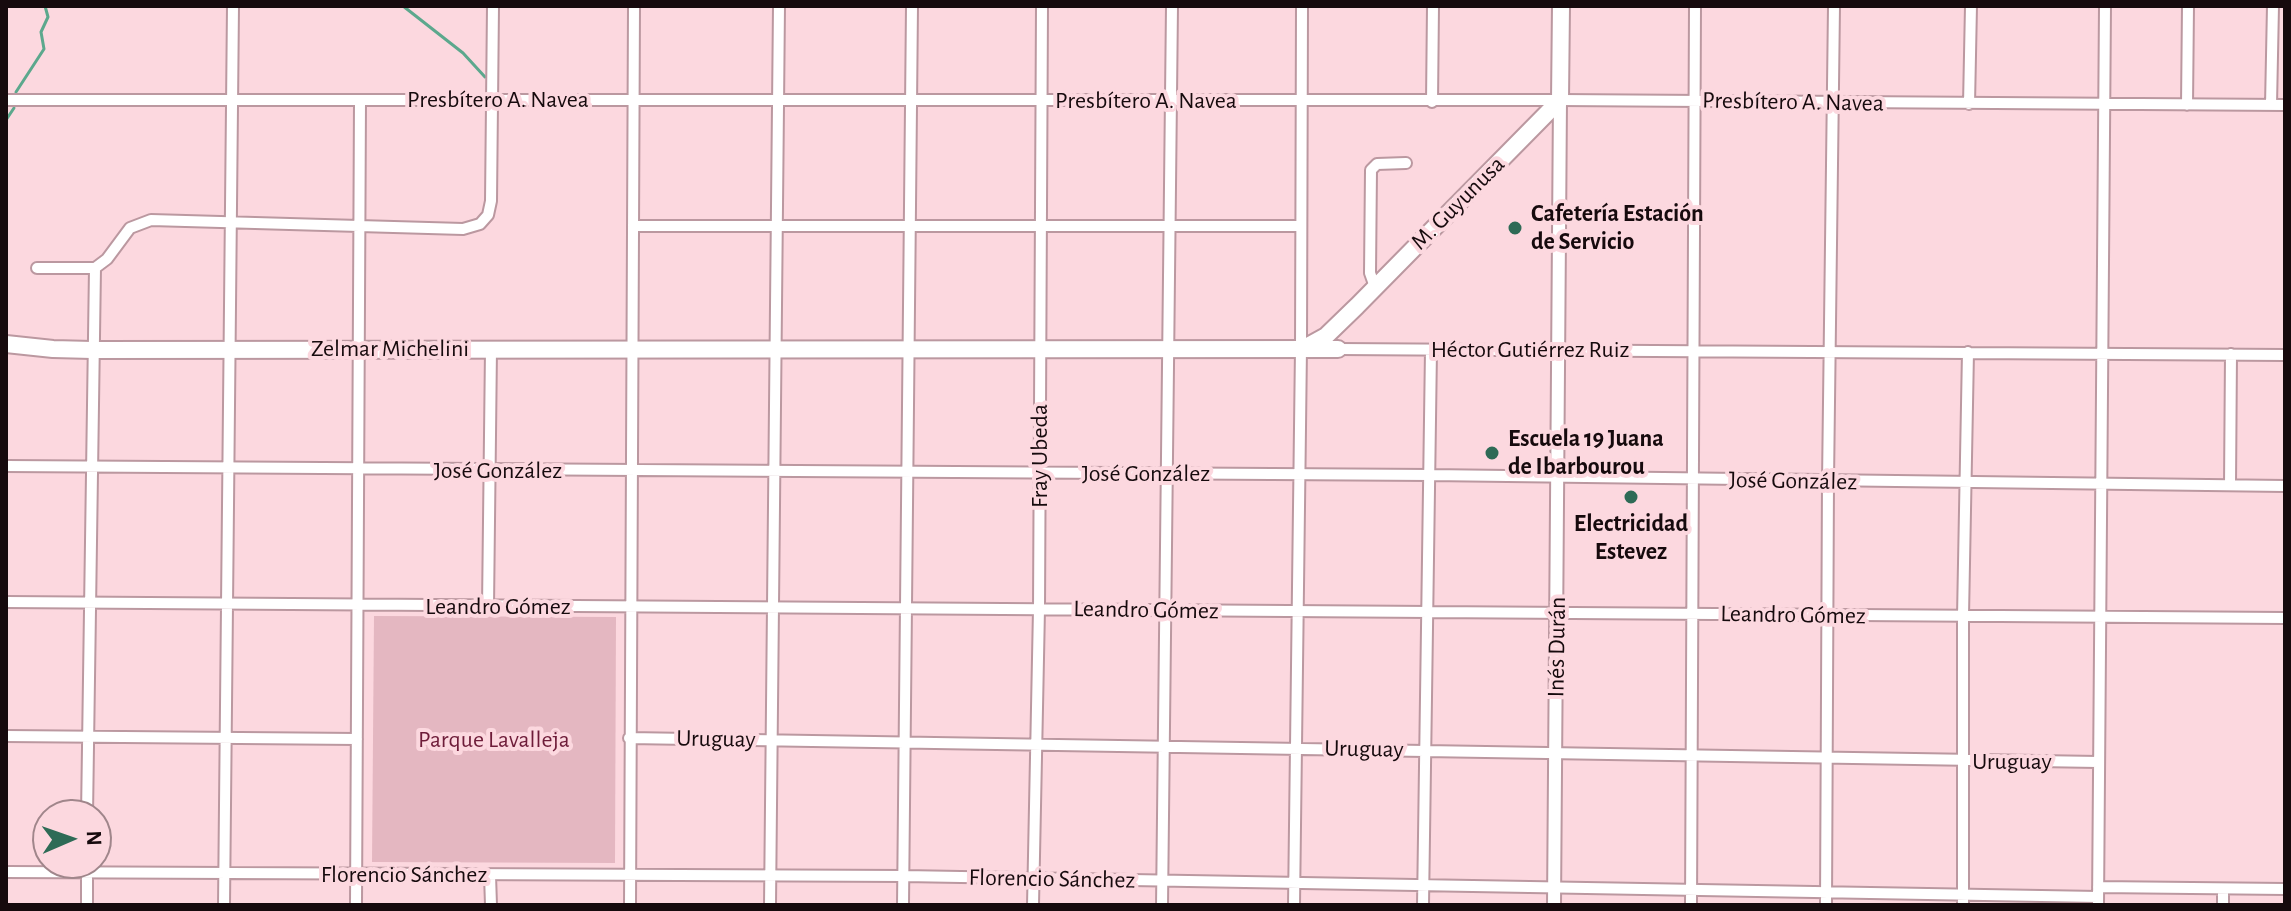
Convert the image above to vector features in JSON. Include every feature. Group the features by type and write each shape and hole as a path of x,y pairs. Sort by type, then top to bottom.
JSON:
{"highway":[{"name":"Inés Durán","path":"1560,100 1561,6"},
{"name":"M. Guyunusa","path":"1301,348 1314,344 1357,306 1560,100"},
{"name":"M. Guyunusa","path":"1338,349 1357,306"},
{"path":"1334,328 1338,349"},
{"name":"Zelmar Michelini","path":"6,344 92,350 775,350"},
{"name":"Héctor Gutiérrez Ruiz","path":"775,350 1338,349"}],"street":[{"path":"224,905 233,6"},
{"path":"37,268 95,268 107,259 130,228 143,221 158,219 463,229 485,221 491,201 493,6"},
{"path":"630,905 634,6"},
{"path":"770,905 779,6"},
{"path":"903,905 912,6"},
{"name":"Fray Ubeda","path":"1033,905 1039,609 1042,6"},
{"path":"1162,905 1172,6"},
{"path":"1294,905 1302,6"},
{"path":"1432,102 1433,6"},
{"path":"1691,905 1695,6"},
{"path":"1826,899 1834,6"},
{"path":"1969,104 1971,6"},
{"path":"2098,896 2105,6"},
{"path":"2187,105 2188,6"},
{"path":"2271,105 2273,6"},
{"name":"Presbítero A. Navea","path":"6,100 1560,100 2285,105"},
{"name":"Inés Durán","path":"1554,905 1560,100"},
{"path":"356,905 360,101"},
{"path":"1375,287 1370,273 1371,170 1377,164 1406,163"},
{"path":"635,226 1301,226"},
{"path":"87,799 95,268"},
{"path":"488,607 491,349"},
{"name":"Héctor Gutiérrez Ruiz","path":"1338,349 2285,355"},
{"path":"1423,905 1431,350"},
{"path":"1963,900 1963,616 1968,352"},
{"path":"2230,485 2231,354"},
{"name":"José González","path":"6,466 1430,475 2285,486"},
{"name":"Leandro Gómez","path":"6,602 2285,618"},
{"path":"6,736 357,739"},
{"name":"Uruguay","path":"629,738 2098,762"},
{"name":"Florencio Sánchez","path":"112,869 224,874 904,876 1691,891 1826,899 1963,900 2285,889"},
{"name":"Florencio Sánchez","path":"6,872 32,871"},
{"path":"490,875 491,905"},
{"path":"87,879 87,905"},
{"path":"2223,889 2223,905"}],"shaded area":[{"path":"1953,903 1953,905 1836,905"}],"green space":[{"name":"Parque Lavalleja","path":"374,616 616,617 615,863 372,862"}],"waterway":[{"path":"16,92 44,49 41,32 48,17 45,6"},
{"path":"403,6 463,53 485,77"},
{"path":"6,120 14,108"}],"place":[{"name":"Cafetería Estación de Servicio","path":"1515,228"},
{"name":"Escuela 19 Juana de Ibarbourou","path":"1492,453"},
{"name":"Electricidad Estevez","path":"1631,497"}]}
